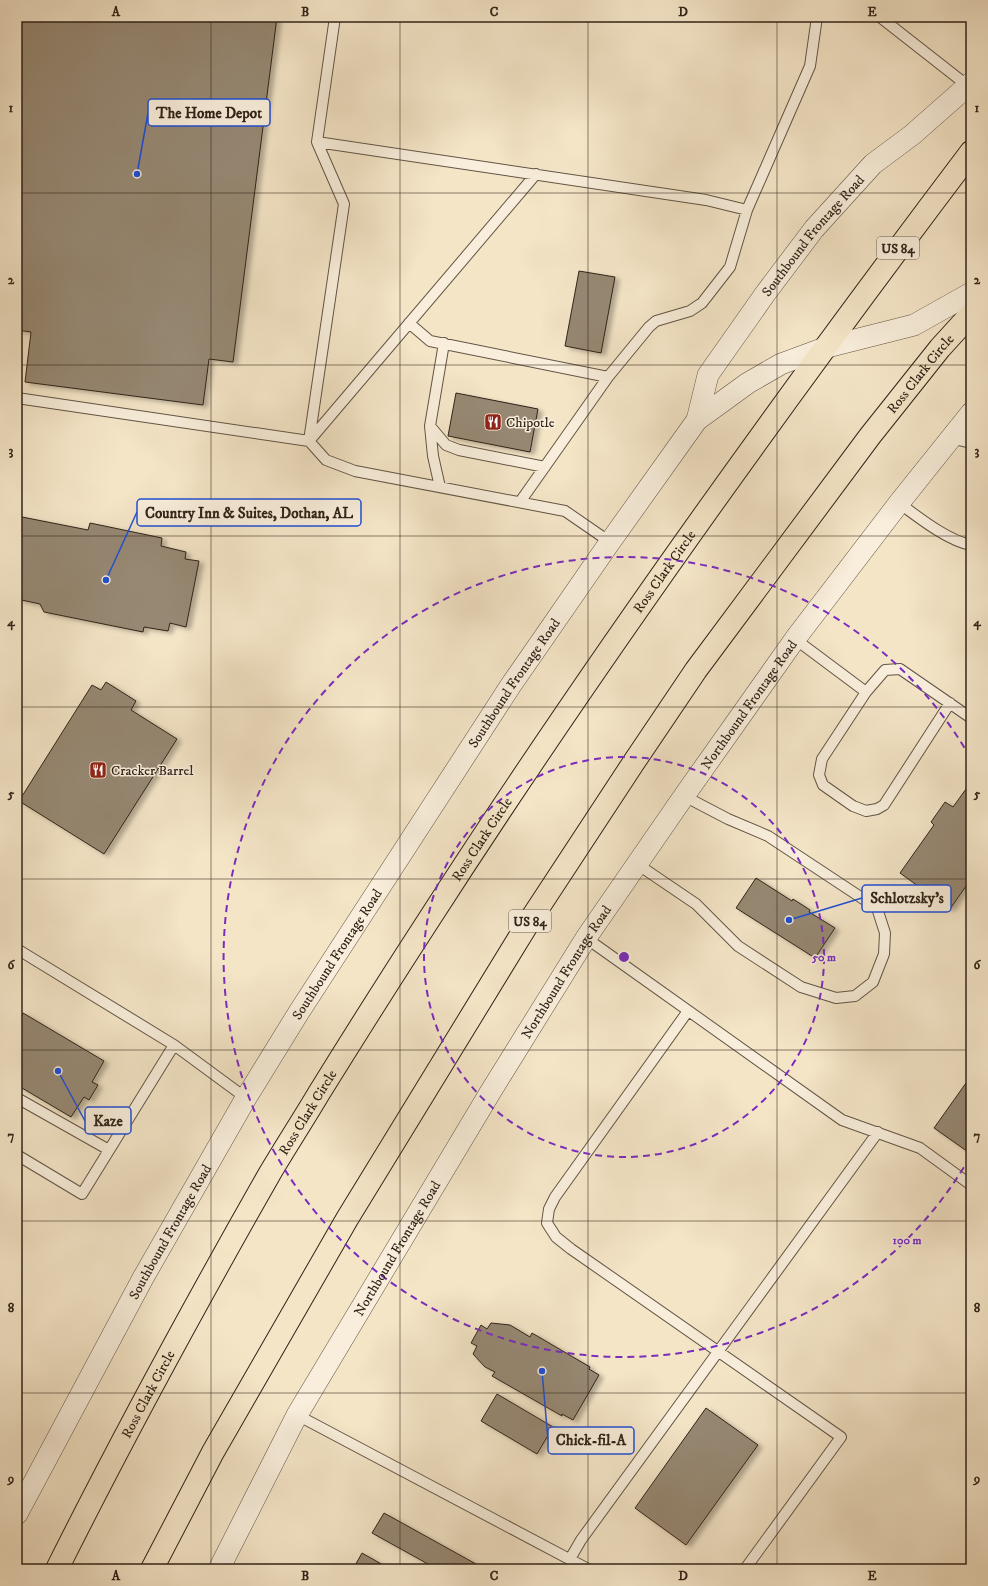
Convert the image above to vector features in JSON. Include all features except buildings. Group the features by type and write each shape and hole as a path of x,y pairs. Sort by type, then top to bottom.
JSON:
{"highway":[{"name":"Ross Clark Circle","path":"57,1569 136,1414 272,1170 371,1010 460,871 638,607 867,290 971,152"},
{"name":"Ross Clark Circle","path":"152,1569 213,1452 347,1218 549,892 696,670 870,436 940,348 971,314"}],"street":[{"name":"Southbound Frontage Road","path":"697,420 708,375 765,294 814,229 873,164 912,135 969,85"},
{"name":"Southbound Frontage Road","path":"17,1514 143,1278 246,1098 511,685 697,420 748,383 781,364 827,346 914,325 971,293"},
{"name":"Northbound Frontage Road","path":"219,1569 298,1415 491,1091 586,938 795,639 899,503 971,413"}],"lane":[{"path":"309,441 344,204 317,142 335,17"},
{"path":"520,502 608,377 649,327 656,321 690,311 702,303 730,267 747,210 810,66 817,17"},
{"path":"880,17 969,85"},
{"path":"317,142 706,200 747,210"},
{"path":"309,441 536,174"},
{"path":"409,323 430,341 608,377"},
{"path":"440,487 433,456 430,426 444,343"},
{"path":"17,398 309,441 326,460 355,471 566,511 610,542"},
{"path":"430,426 446,445 459,450 545,467"},
{"path":"950,438 971,443"},
{"path":"899,503 932,526 963,544 971,545"},
{"path":"795,639 866,692"},
{"path":"950,703 884,805 876,809 866,811 852,806 823,785 819,774 822,759 866,692 884,670 900,669 950,703 971,718"},
{"path":"637,864 696,904 738,946 801,987 836,998 855,996 873,982 884,954 885,933 876,908 768,836 728,819 684,796"},
{"path":"586,938 842,1120 920,1148 971,1185"},
{"path":"17,949 174,1045 246,1098"},
{"path":"688,1011 555,1197 549,1209 547,1223 556,1237 571,1249 841,1437 745,1569"},
{"path":"17,1155 82,1194 174,1045"},
{"path":"17,1098 109,1150"},
{"path":"570,1559 581,1540 878,1132"},
{"path":"298,1415 588,1569"}],"place":[{"name":"The Home Depot","path":"137,174"},
{"name":"Chipotle","path":"493,422"},
{"name":"Country Inn & Suites, Dothan, AL","path":"106,580"},
{"name":"Cracker Barrel","path":"98,770"},
{"name":"Schlotzsky's","path":"789,920"},
{"name":"Kaze","path":"58,1071"},
{"name":"Chick-fil-A","path":"542,1371"}]}
